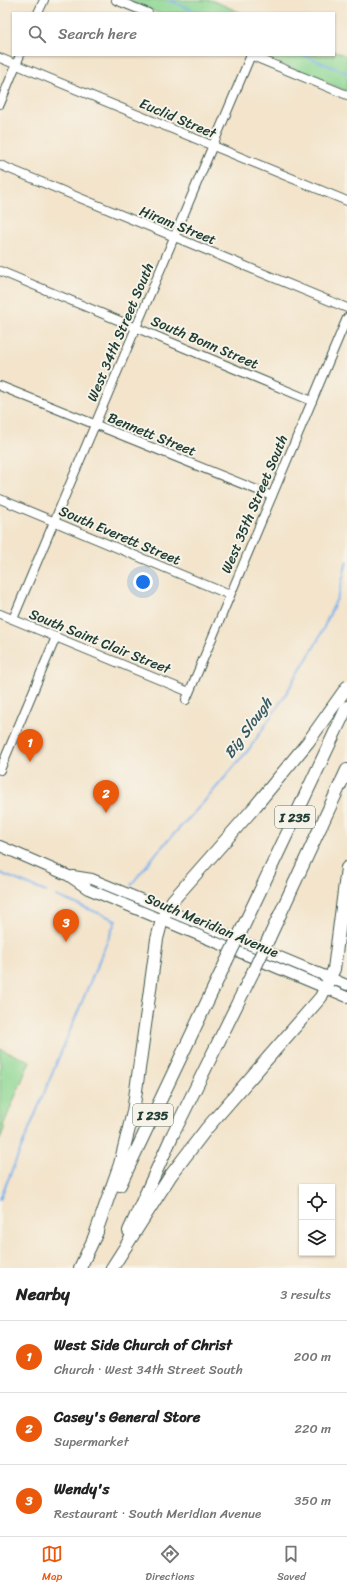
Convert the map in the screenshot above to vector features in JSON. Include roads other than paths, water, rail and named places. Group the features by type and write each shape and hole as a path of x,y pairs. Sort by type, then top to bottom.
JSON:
{"highway":[{"path":"94,1238 120,1164 133,1112 157,939 164,915 172,900 253,809 308,742 347,687"},
{"name":"I 235","path":"80,1268 347,707"},
{"name":"I 235","path":"112,1268 173,1134 253,972 347,770"},
{"path":"112,1268 171,1175 194,1145 254,1073 321,997 334,969 347,868"}],"main road":[{"name":"South Meridian Avenue","path":"0,846 69,876 88,889 164,915 328,983 347,997"},
{"name":"South Meridian Avenue","path":"328,983 347,985"}],"street":[{"path":"38,12 44,0"},
{"path":"116,0 146,12"},
{"path":"0,104 20,56"},
{"name":"West 34th Street South","path":"13,619 250,56"},
{"path":"252,56 347,95"},
{"name":"Euclid Street","path":"0,58 347,201"},
{"name":"Hiram Street","path":"0,165 347,308"},
{"name":"South Bonn Street","path":"0,272 312,401"},
{"name":"West 35th Street South","path":"186,700 347,318"},
{"name":"Bennett Street","path":"0,386 272,496"},
{"name":"South Everett Street","path":"0,499 230,595"},
{"name":"South Saint Clair Street","path":"0,614 189,692"},
{"path":"0,770 56,637"}],"waterway":[{"path":"168,0 198,12"},
{"path":"305,56 347,73"},
{"name":"Big Slough","path":"131,885 158,851 203,803 250,748 284,697 317,642 339,594 347,561"},
{"path":"0,873 46,892"},
{"path":"0,1199 116,920 56,896"}],"place":[{"name":"West Side Church of Christ","path":"30,762"},
{"name":"Casey's General Store","path":"106,813"},
{"name":"Wendy's","path":"66,942"}]}
